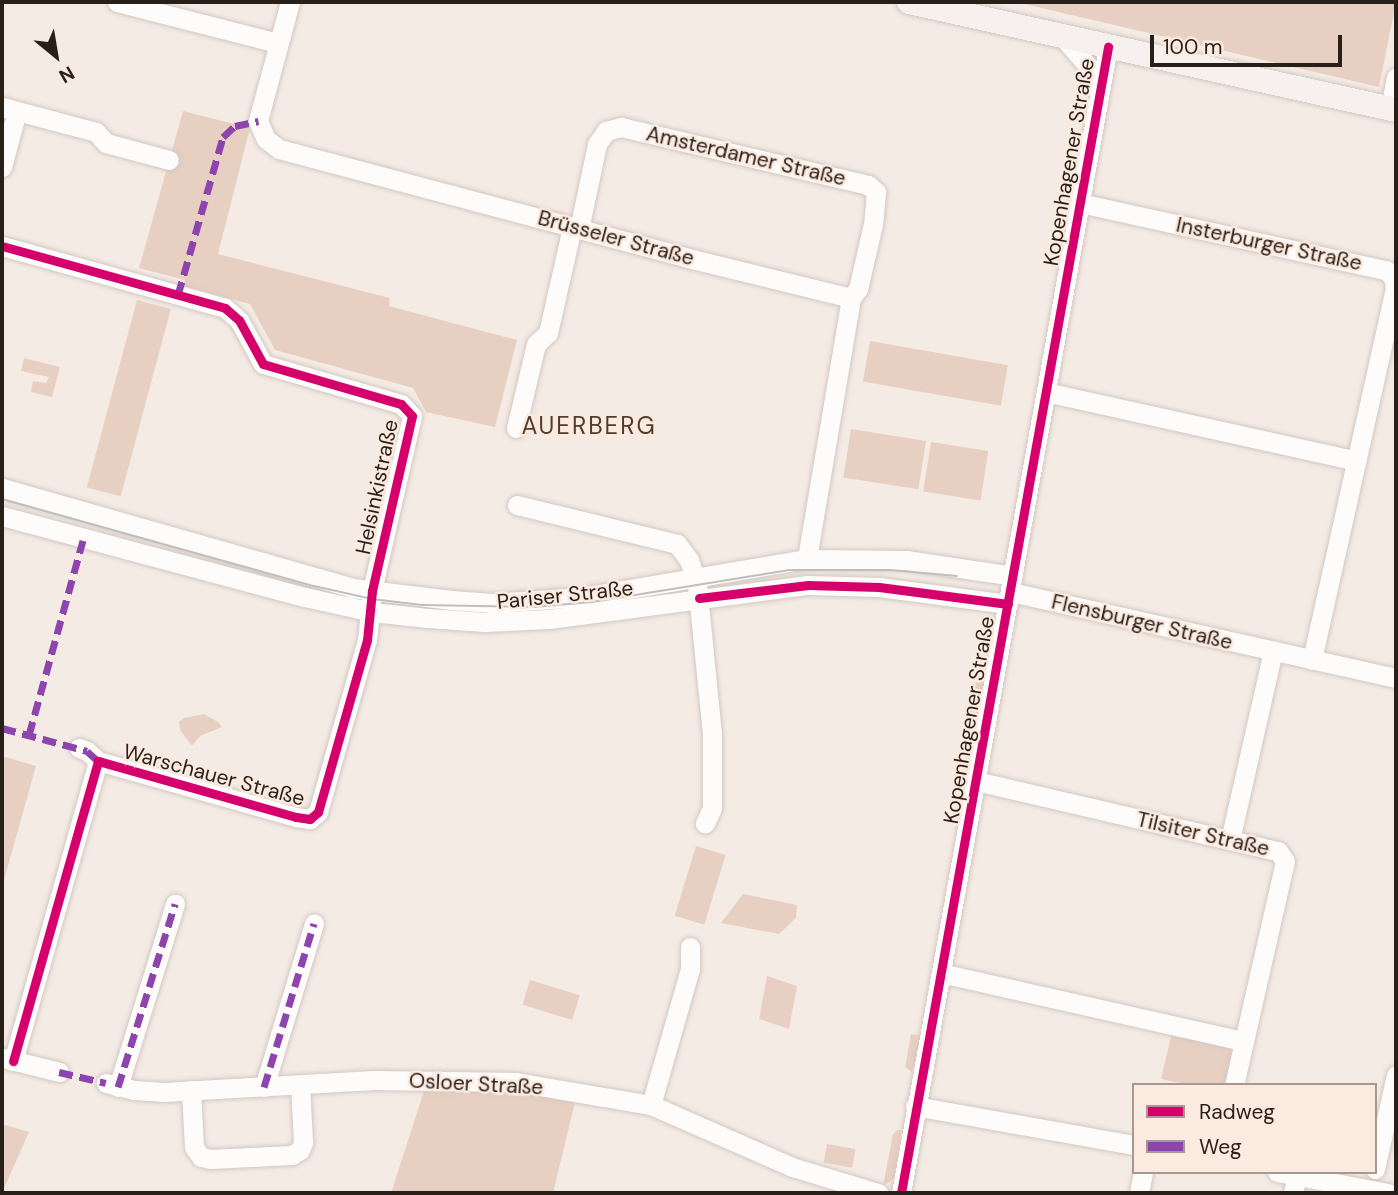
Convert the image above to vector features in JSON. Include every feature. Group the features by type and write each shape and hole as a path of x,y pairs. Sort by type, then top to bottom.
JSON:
{"main road":[{"path":"908,2 1393,109"}],"street":[{"path":"117,2 278,43"},
{"name":"Brüsseler Straße","path":"290,2 258,121 266,139 279,149 851,298"},
{"name":"Kopenhagener Straße","path":"1063,37 1094,73 1098,99"},
{"name":"Kopenhagener Straße","path":"901,1193 1108,47"},
{"path":"1393,109 1396,78"},
{"path":"2,167 9,109 96,132 106,143 169,160"},
{"name":"Amsterdamer Straße","path":"576,228 597,144 606,131 621,127 869,185 876,192 873,224 859,289 851,298"},
{"name":"Insterburger Straße","path":"1080,202 1391,273 1395,288 1312,660"},
{"path":"516,428 536,344 548,333 576,228"},
{"name":"Helsinkistraße","path":"2,246 231,311 263,364 401,404 409,409 412,416 372,591"},
{"path":"807,559 851,298"},
{"path":"1046,392 1356,461"},
{"name":"Pariser Straße","path":"2,488 287,572 372,591 451,600 525,602 582,597 807,559 906,560 1011,591"},
{"path":"517,505 677,544 690,560 699,598 712,733 712,808 705,823"},
{"name":"Pariser Straße","path":"2,516 83,540 372,612 485,622 549,619 778,587 1011,591"},
{"name":"Warschauer Straße","path":"79,748 98,761 296,817 315,817 323,799 352,696 372,612 372,591"},
{"name":"Flensburger Straße","path":"1011,591 1396,678"},
{"path":"1230,840 1273,651"},
{"name":"Warschauer Straße","path":"59,1072 7,1059 98,761"},
{"name":"Tilsiter Straße","path":"976,781 1278,851 1285,861 1234,1083"},
{"name":"Osloer Straße","path":"175,904 112,1085 134,1090 191,1090 432,1079 516,1082 652,1105 792,1167 878,1193"},
{"path":"264,1087 314,923"},
{"path":"652,1105 690,969 690,947"},
{"path":"941,973 1243,1041"},
{"path":"1289,1180 1377,1181 1396,1075"},
{"path":"191,1090 194,1147 201,1157 211,1159 292,1155 300,1150 303,1142 300,1084"},
{"path":"915,1106 1132,1145"},
{"path":"1139,1193 1143,1174"}],"shaded area":[{"path":"1016,2 1396,2 1379,87"},
{"path":"183,111 250,128 218,254 390,298 389,306 517,340 495,427 426,412 413,388 275,350 250,304 184,286 185,280 139,268"},
{"path":"137,300 171,309 121,496 87,487"},
{"path":"870,341 1008,365 1001,406 863,381"},
{"path":"24,358 60,367 52,397 31,392 33,381 46,383 49,377 21,371"},
{"path":"851,429 926,441 918,489 843,477"},
{"path":"931,442 988,451 980,500 923,491"},
{"path":"981,656 989,656 984,698 973,696"},
{"path":"972,701 983,703 970,756 963,745"},
{"path":"204,714 222,727 200,736 192,746 180,730 179,722 184,718"},
{"path":"2,756 36,766 2,887"},
{"path":"696,846 726,855 704,925 675,916"},
{"path":"743,894 797,905 796,918 779,934 721,923"},
{"path":"767,976 797,986 789,1029 759,1019"},
{"path":"530,980 580,995 572,1020 522,1005"},
{"path":"1172,1033 1227,1045 1233,1055 1226,1083 1180,1083 1161,1079"},
{"path":"911,1034 922,1036 912,1072 905,1067"},
{"path":"425,1088 548,1096 575,1102 553,1193 391,1193"},
{"path":"2,1124 29,1132 2,1193"},
{"path":"901,1130 897,1171 892,1180 883,1186 893,1134"},
{"path":"827,1144 856,1149 852,1168 824,1163"}],"tram line":[{"path":"2,499 314,586 372,599 422,605 534,607 592,602 789,570 890,570 957,576"}],"marked path":[{"path":"172,293 178,295 223,137 235,126 258,121"},
{"path":"29,735 83,540"},
{"path":"2,728 87,751 98,761"},
{"path":"118,1087 175,904"},
{"path":"264,1087 314,923"},
{"path":"59,1072 106,1083"}],"cycle path":[{"path":"901,1193 1108,47"},
{"path":"2,246 225,308 239,320 263,364 401,404 412,416 372,591 367,640 318,812 310,819 296,817 98,761 13,1061"},
{"path":"699,598 808,585 879,587 1008,604"}],"district":[{"name":"AUERBERG","path":"589,426"}]}
